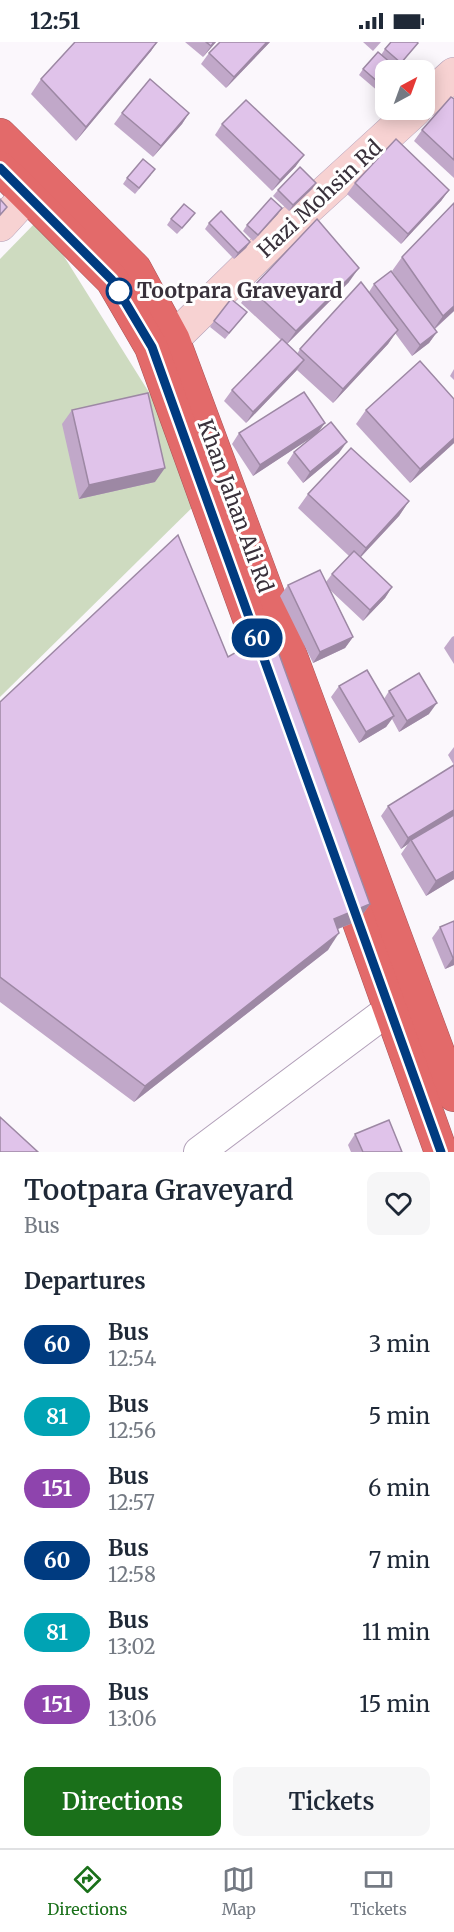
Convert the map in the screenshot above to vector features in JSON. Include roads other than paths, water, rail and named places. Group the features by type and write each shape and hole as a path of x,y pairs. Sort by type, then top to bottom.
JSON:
{"highway":[{"name":"Khan Jahan Ali Rd","path":"0,135 35,187 112,280 152,347 441,1152"},
{"name":"Khan Jahan Ali Rd","path":"0,168 35,187 135,269 173,339 454,1095"}],"street":[{"path":"435,91 454,74"},
{"name":"Hazi Mohsin Rd","path":"173,339 286,228 404,120"},
{"path":"0,225 35,187"},
{"path":"199,1152 390,1009"}],"place":[{"name":"Tootpara Graveyard","path":"119,291"}]}
